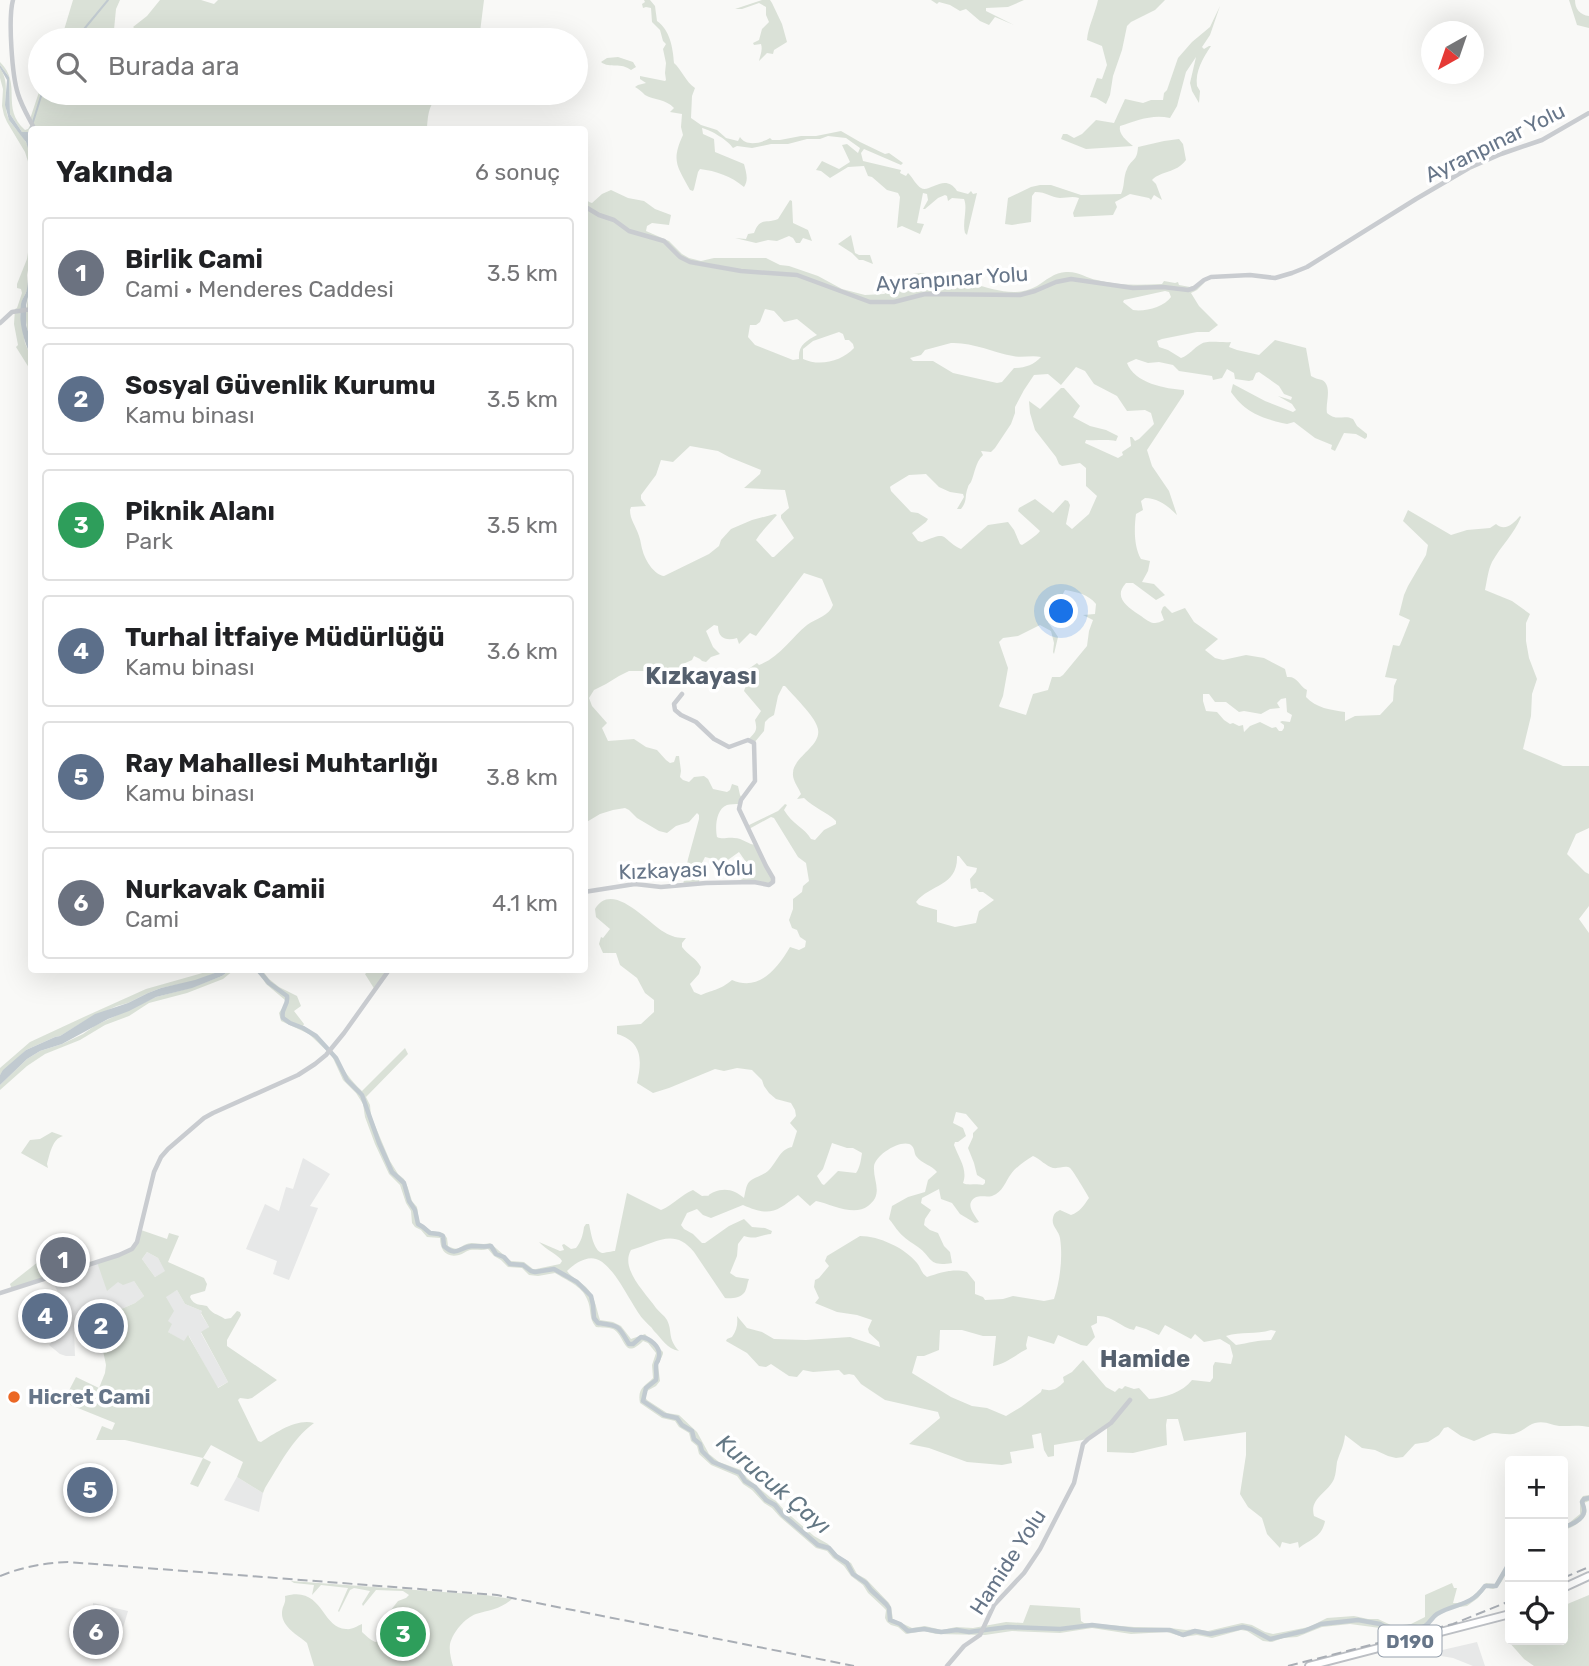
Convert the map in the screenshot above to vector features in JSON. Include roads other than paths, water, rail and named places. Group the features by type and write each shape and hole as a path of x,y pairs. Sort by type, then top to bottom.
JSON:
{"main road":[{"path":"1568,1586 1589,1576"},
{"name":"D190","path":"1309,1666 1505,1615"}],"street":[{"path":"13,0 11,24 15,83 20,101 34,126"},
{"name":"Ayranpınar Yolu","path":"588,209 614,220 629,231 664,241 680,257 690,262 741,271 797,275 859,299 874,302 894,302 925,294 1020,295 1071,279 1133,288 1188,290 1211,277 1250,275 1275,278 1292,273 1321,259 1461,172 1542,140 1589,113"},
{"path":"0,323 8,314 28,310"},
{"name":"Kızkayası Yolu","path":"588,891 635,884 661,887 754,882 769,885 774,882 739,809 741,800 755,780 754,743 748,740 729,747 714,739 699,724 675,710 674,704 682,694"},
{"path":"0,1293 124,1253 134,1247 140,1234 154,1172 168,1149 204,1118 305,1071 326,1055 387,973"},
{"name":"Hamide Yolu","path":"947,1666 982,1630 994,1605 1024,1573 1040,1549 1074,1483 1083,1444 1111,1423 1130,1400"}],"waterway":[{"path":"85,28 108,0"},
{"path":"33,122 38,105"},
{"name":"Kurucuk Çayı","path":"261,973 287,996 283,1018 316,1036 336,1058 347,1080 362,1095 379,1143 392,1172 404,1183 418,1224 430,1233 443,1236 444,1246 452,1251 472,1246 491,1246 496,1254 504,1257 510,1264 523,1265 535,1272 554,1269 577,1282 591,1296 594,1318 598,1323 618,1328 629,1344 641,1337 651,1341 659,1353 656,1380 646,1388 643,1401 664,1415 677,1418 692,1431 702,1451 713,1462 740,1473 745,1481 818,1545 829,1548 847,1563 853,1574 886,1604 890,1620 908,1631 924,1629 969,1632 1008,1627 1060,1629 1092,1625 1134,1630 1170,1630 1183,1635 1195,1631 1210,1634 1243,1627 1270,1639 1321,1624 1358,1620 1380,1624 1392,1631 1427,1625 1437,1614 1474,1598 1485,1586 1496,1586 1505,1571"},
{"name":"Kurucuk Çayı","path":"1568,1525 1581,1518 1584,1511 1582,1502 1589,1498"}],"railway":[{"path":"0,1576 33,1566 68,1562 497,1595 854,1666"},
{"path":"1568,1576 1589,1567"},
{"path":"1288,1666 1453,1624 1505,1603"}],"place":[{"name":"Birlik Cami","path":"63,1260"},
{"name":"Turhal İtfaiye Müdürlüğü","path":"45,1316"},
{"name":"Sosyal Güvenlik Kurumu","path":"101,1326"},
{"name":"Hicret Cami","path":"14,1397"},
{"name":"Ray Mahallesi Muhtarlığı","path":"90,1490"},
{"name":"Nurkavak Camii","path":"96,1632"},
{"name":"Piknik Alanı","path":"403,1634"}],"district":[{"name":"Kızkayası","path":"701,676"},
{"name":"Hamide","path":"1145,1359"}]}
